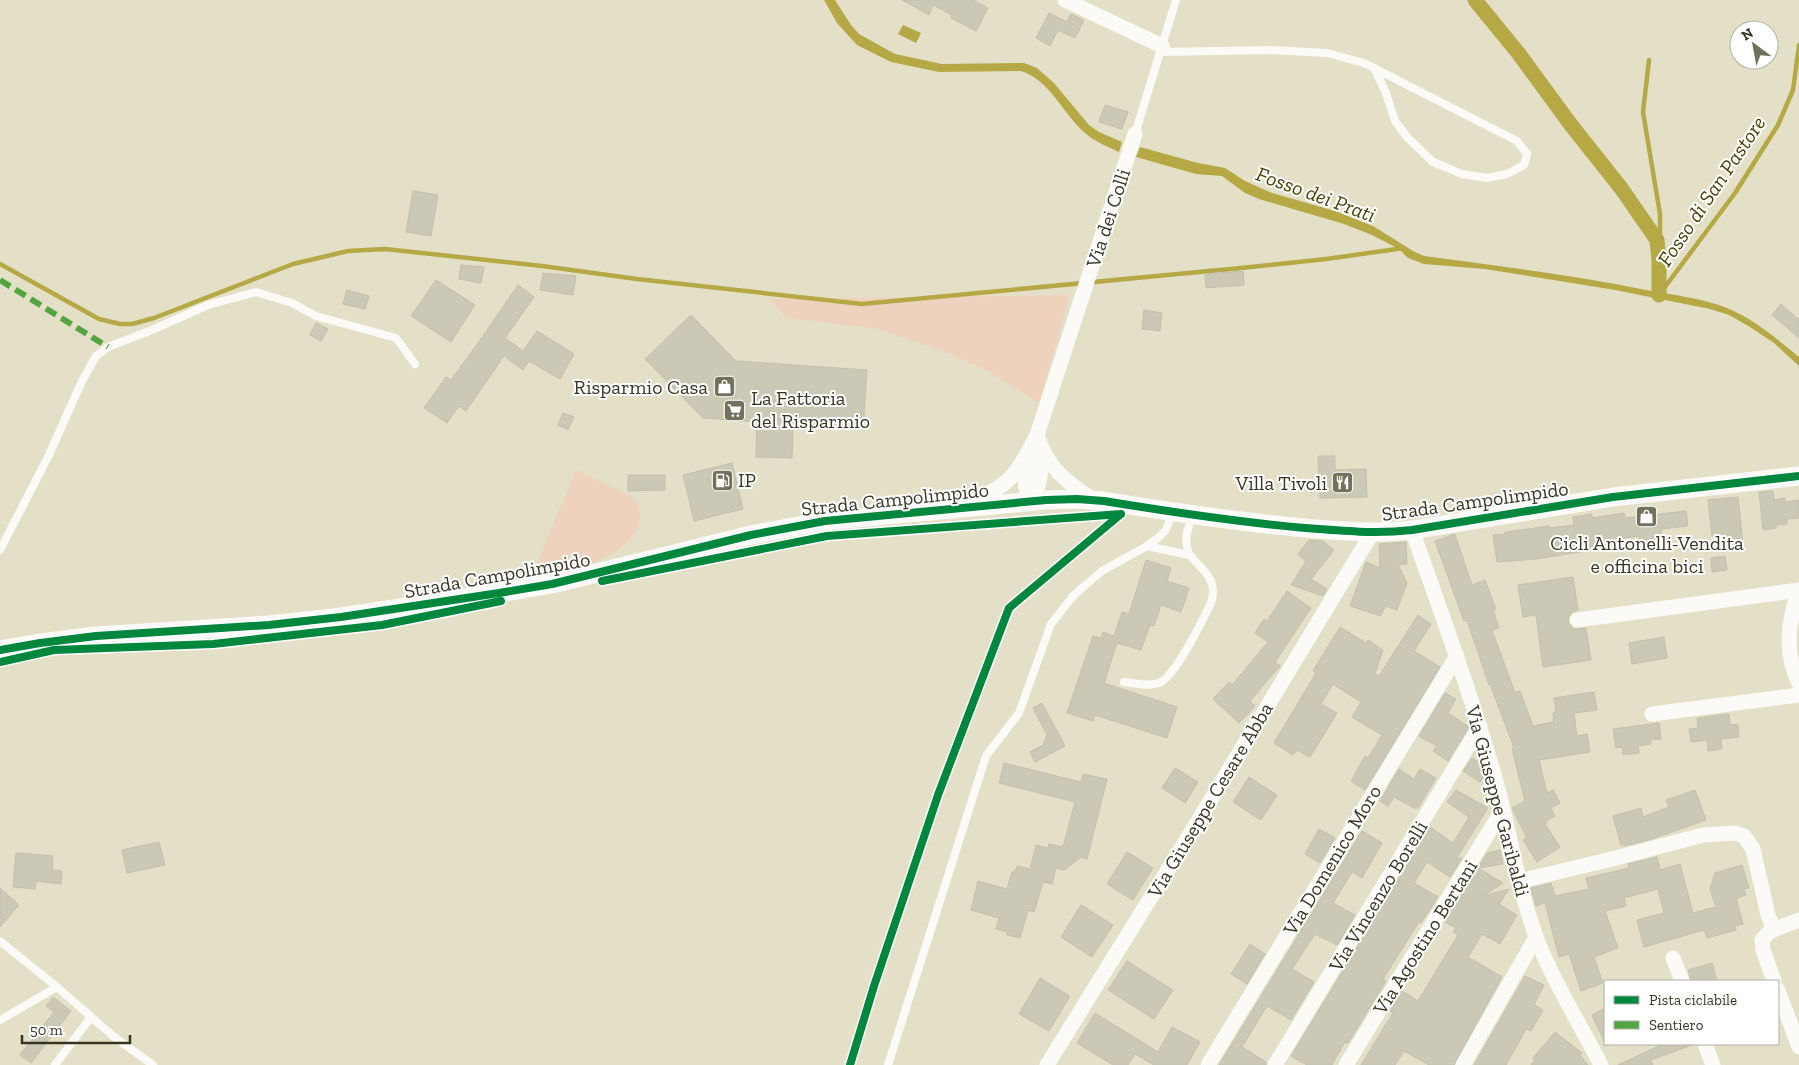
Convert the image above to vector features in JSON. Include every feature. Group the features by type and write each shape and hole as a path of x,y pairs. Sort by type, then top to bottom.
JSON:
{"street":[{"path":"1065,0 1161,49"},
{"name":"Via dei Colli","path":"959,508 995,491 1011,478 1022,464 1037,435 1135,134"},
{"path":"1037,435 1045,456 1055,471 1092,500"},
{"name":"Via dei Colli","path":"1030,502 1038,488 1042,474 1037,435"},
{"name":"Strada Campolimpido","path":"0,650 96,636 268,625 350,616 552,584 760,534 811,523 849,518 1062,499 1092,500 1270,525 1372,533 1412,530 1613,497 1799,476"},
{"name":"Via Giuseppe Garibaldi","path":"1412,530 1480,726 1536,937 1551,970 1601,1065"},
{"name":"Via Giuseppe Cesare Abba","path":"1047,1065 1192,831 1372,533"},
{"path":"1577,620 1799,590 1791,619 1789,640 1792,664 1799,683"},
{"name":"Via Domenico Moro","path":"1208,1065 1457,656"},
{"path":"1652,714 1799,695"},
{"name":"Via Vincenzo Borelli","path":"1275,1065 1480,726"},
{"name":"Via Agostino Bertani","path":"1346,1065 1503,809"},
{"path":"1520,880 1612,860 1703,835 1735,833 1744,836 1753,849 1768,915 1774,930"},
{"path":"1774,980 1762,943 1765,936 1774,930 1799,920"},
{"path":"1463,1065 1536,937"},
{"path":"1673,958 1682,980"},
{"path":"1779,993 1799,1047"},
{"path":"1705,1045 1713,1065"}],"lane":[{"name":"Via dei Colli","path":"1135,134 1176,0"},
{"path":"1161,49 1269,50 1327,53 1374,68 1517,141 1528,154 1524,164 1507,174 1487,178 1462,174 1433,162 1407,137 1396,121 1374,68"},
{"path":"0,550 49,455 82,381 96,356 108,348 208,305 256,292 292,303 316,316 396,338 415,364"},
{"path":"888,1065 986,756 1019,713 1051,624 1074,595 1102,571 1147,546 1165,531 1171,512"},
{"path":"1124,682 1152,684 1166,679 1176,667 1213,598 1214,586 1205,571 1189,554 1186,538 1193,514"},
{"path":"1147,546 1189,554"},
{"path":"0,941 91,1017 153,1065"},
{"path":"0,1020 57,988"},
{"path":"54,1065 91,1017"}],"path":[{"path":"773,354 773,364"},
{"path":"763,484 774,457"}],"shaded area":[{"path":"824,0 835,0 859,34 895,54 942,64 1024,63 1037,68 1054,83 1089,125 1099,132 1122,142 1119,152 1085,133 1048,90 1031,75 1021,71 939,72 891,62 857,45 837,23"},
{"path":"903,25 921,33 916,43 898,34"},
{"path":"1140,147 1198,163 1225,168 1245,181 1272,193 1335,211 1373,226 1424,256 1590,280 1687,297 1727,308 1747,318 1774,336 1799,357 1799,366 1774,343 1729,315 1710,309 1615,290 1485,269 1424,264 1408,258 1399,249 1372,235 1344,224 1259,199 1245,193 1222,176 1196,174 1136,157"},
{"path":"1070,295 1039,403 988,371 947,353 877,329 787,318 769,299"},
{"path":"576,470 630,495 638,505 639,524 627,542 599,560 531,577"}],"building":[{"path":"902,0 973,0 988,8 976,31 951,18 952,15 933,5 929,15"},
{"path":"1049,13 1067,22 1071,14 1084,20 1075,38 1058,30 1050,46 1036,38"},
{"path":"1105,105 1128,112 1122,129 1099,122"},
{"path":"413,191 438,195 431,236 406,232"},
{"path":"461,265 484,267 481,283 459,279"},
{"path":"1243,271 1244,285 1206,288 1205,274"},
{"path":"543,273 576,276 573,295 540,290"},
{"path":"436,280 475,305 451,342 411,316"},
{"path":"518,285 534,297 505,338 523,351 537,331 574,354 560,379 529,361 523,370 504,356 466,411 459,406 447,423 424,408 446,377 451,380"},
{"path":"347,290 369,296 365,309 343,304"},
{"path":"1781,304 1799,320 1799,338 1772,315"},
{"path":"1144,310 1162,313 1160,331 1142,329"},
{"path":"691,315 736,361 867,370 863,429 793,424 792,458 756,457 757,422 703,418 645,359"},
{"path":"316,323 328,329 321,341 310,335"},
{"path":"563,413 574,417 568,430 558,425"},
{"name":"Villa Tivoli","path":"1318,456 1335,456 1335,470 1366,469 1367,497 1320,498"},
{"path":"732,463 743,509 694,521 683,475"},
{"path":"628,475 665,475 665,490 628,491"},
{"path":"1773,491 1774,500 1785,498 1785,502 1799,500 1799,518 1787,519 1787,524 1776,525 1776,528 1763,530 1759,492"},
{"path":"1738,497 1743,544 1726,546 1724,534 1712,536 1708,500"},
{"path":"1686,511 1688,526 1661,529 1663,540 1640,543 1639,536 1610,540 1611,547 1536,559 1497,562 1493,535 1549,526 1549,528 1574,525 1573,517 1592,514 1592,518 1624,513 1625,518"},
{"path":"1455,534 1472,585 1485,580 1496,609 1493,610 1499,628 1492,630 1515,693 1520,691 1533,726 1554,722 1553,713 1556,712 1554,698 1594,692 1597,710 1574,713 1577,736 1587,734 1590,752 1539,760 1547,793 1553,790 1560,803 1551,808 1555,816 1546,821 1547,823 1545,824 1560,847 1537,862 1523,840 1527,838 1512,808 1525,801 1512,749 1514,748 1489,685 1467,620 1464,621 1435,541"},
{"path":"1309,540 1323,541 1334,550 1311,579 1327,589 1323,596 1291,585 1306,561 1298,554"},
{"path":"1406,542 1407,564 1398,565 1407,583 1397,610 1385,606 1381,616 1350,606 1366,562 1380,568 1379,544"},
{"path":"1725,556 1727,570 1712,572 1711,558"},
{"path":"1146,560 1171,568 1167,581 1189,588 1181,612 1161,605 1154,626 1150,625 1141,650 1117,643 1104,683 1177,707 1167,738 1095,715 1093,721 1067,713 1093,636 1101,638 1103,632 1114,636 1122,612 1129,614"},
{"path":"1573,577 1578,610 1571,613 1568,622 1574,629 1586,628 1591,660 1543,667 1536,615 1523,617 1518,585"},
{"path":"1287,591 1311,608 1275,662 1280,666 1250,701 1255,706 1239,723 1213,699 1229,682 1232,685 1268,642 1255,633 1264,619 1267,621"},
{"path":"1418,615 1431,624 1414,651 1440,667 1365,790 1351,781 1365,756 1368,758 1382,735 1352,717 1361,702 1333,684 1321,704 1337,713 1310,757 1297,750 1293,755 1274,743 1316,673 1313,671 1340,627 1366,643 1368,640 1383,650 1375,674 1379,676"},
{"path":"1664,637 1667,658 1632,664 1629,643"},
{"path":"1445,693 1456,699 1448,713 1469,727 1448,761 1433,751 1437,746 1419,736"},
{"path":"1042,703 1065,746 1035,762 1030,752 1043,745 1047,735 1033,708"},
{"path":"1729,714 1730,725 1738,724 1739,737 1721,739 1722,749 1708,751 1707,740 1691,742 1689,729 1698,728 1697,718"},
{"path":"1659,723 1661,739 1650,740 1651,744 1638,746 1639,753 1623,755 1622,747 1616,748 1613,729"},
{"path":"1472,758 1481,764 1485,776 1480,782 1463,771"},
{"path":"1004,763 1081,782 1083,774 1107,779 1087,859 1081,857 1064,870 1056,868 1052,884 1043,882 1034,912 1028,910 1020,938 1007,935 1007,932 996,929 999,918 971,910 978,881 1007,889 1012,872 1015,872 1017,866 1030,869 1036,845 1048,848 1049,844 1063,847 1075,802 999,783"},
{"path":"1175,768 1198,782 1185,803 1162,788"},
{"path":"1399,769 1414,779 1420,769 1436,778 1418,808 1414,808 1394,797 1388,806 1380,801"},
{"path":"1249,777 1277,795 1261,820 1233,802"},
{"path":"1456,790 1488,808 1456,859 1462,858 1450,877 1427,862 1414,883 1438,897 1421,923 1419,922 1383,979 1386,981 1348,1043 1345,1042 1332,1065 1307,1065 1291,1056 1430,827 1453,843 1469,817 1447,802"},
{"path":"1695,790 1706,820 1652,839 1624,846 1621,845 1613,816 1641,808 1643,817 1669,807 1666,800"},
{"path":"1319,829 1335,838 1320,863 1305,854"},
{"path":"1362,831 1382,843 1362,878 1352,872 1333,903 1355,915 1337,945 1315,934 1292,969 1314,982 1291,1020 1267,1006 1242,1047 1266,1062 1266,1065 1219,1065"},
{"path":"159,842 165,865 127,873 122,850"},
{"path":"1500,850 1503,864 1478,868 1487,853"},
{"path":"1127,852 1153,868 1133,900 1107,884"},
{"path":"16,853 53,856 52,870 62,871 61,884 36,881 35,889 13,887"},
{"path":"1657,857 1660,870 1680,864 1693,913 1716,907 1710,889 1715,873 1742,865 1749,888 1744,889 1746,895 1736,898 1743,924 1735,926 1736,930 1707,938 1704,930 1644,947 1637,920 1664,913 1658,889 1624,898 1626,906 1605,911 1618,948 1594,957 1603,983 1581,991 1569,954 1559,957 1545,903 1536,906 1531,888 1551,883 1555,896 1589,889 1586,878 1629,868 1628,864"},
{"path":"1478,868 1503,883 1483,896 1509,889 1499,904 1517,915 1500,944 1482,934 1468,957 1502,977 1454,1065 1429,1065 1404,1051 1395,1065 1361,1065 1393,1013 1390,1011 1402,991 1418,1001 1458,935 1453,932 1456,928 1445,922"},
{"path":"0,888 19,905 0,927"},
{"path":"1081,905 1113,925 1092,957 1061,937"},
{"path":"1250,944 1265,954 1247,984 1231,974"},
{"path":"1127,961 1173,990 1154,1019 1108,990"},
{"path":"1712,963 1717,980 1691,980 1688,970"},
{"path":"1525,976 1544,985 1534,1005 1543,1010 1531,1031 1526,1029 1506,1065 1474,1065"},
{"path":"1040,978 1070,996 1049,1031 1019,1014"},
{"path":"53,997 71,1011 31,1063 20,1055 54,1012 46,1006"},
{"path":"1604,1009 1604,1041 1592,1015"},
{"path":"1095,1013 1158,1052 1172,1027 1200,1042 1187,1065 1154,1065 1135,1054 1128,1065 1113,1065 1077,1043"},
{"path":"1555,1032 1582,1053 1580,1055 1588,1065 1531,1065 1535,1059 1533,1058"},
{"path":"1661,1045 1692,1045 1651,1060 1653,1065 1618,1065"}],"waterway":[{"path":"1475,0 1519,54 1571,125 1621,188 1657,240 1659,295"},
{"name":"Fosso di San Pastore","path":"1659,295 1735,193 1778,125 1793,90 1799,45"},
{"path":"1649,60 1643,112 1660,214 1660,234 1657,240"},
{"path":"0,264 99,319 120,324 132,324 154,318 293,264 348,251 385,249 862,304 1241,268 1404,248"}],"marked path":[{"path":"0,280 108,347"}],"cycle path":[{"path":"0,650 96,636 269,625 341,617 499,593 552,584 751,535 825,521 1046,500 1077,499 1104,501 1280,526 1345,531 1399,531 1613,497 1799,476"},
{"path":"602,581 827,536 1121,514"},
{"path":"850,1065 874,986 938,795 1009,608 1121,514"},
{"path":"0,662 54,650 213,644 382,625 501,601"}],"place":[{"name":"Risparmio Casa","path":"724,387"},
{"name":"La Fattoria del Risparmio","path":"735,410"},
{"name":"IP","path":"722,480"},
{"name":"Villa Tivoli","path":"1343,483"},
{"name":"Cicli Antonelli-Vendita e officina bici","path":"1647,517"}],"water label":[{"name":"Fosso dei Prati","path":"1316,194"}]}
